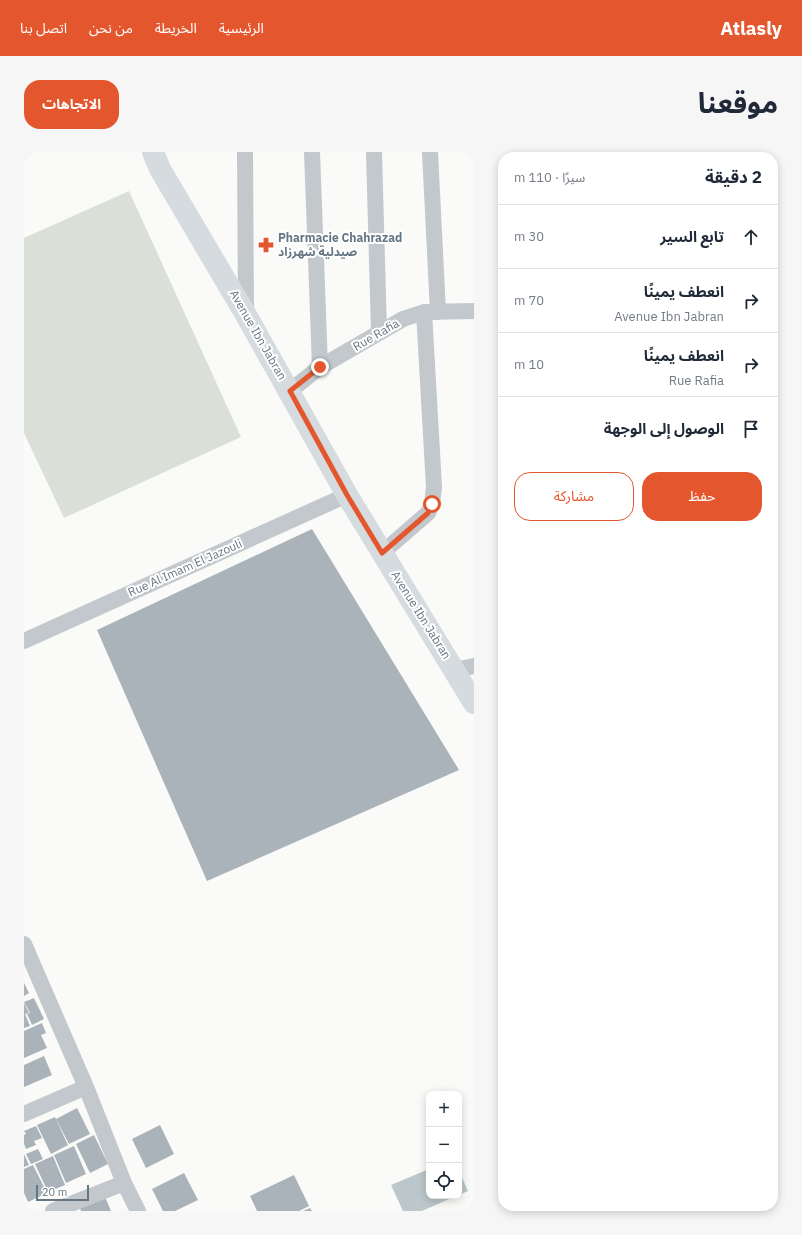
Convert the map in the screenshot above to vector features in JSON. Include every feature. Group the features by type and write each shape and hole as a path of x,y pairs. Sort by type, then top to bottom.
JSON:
{"street":[{"name":"Avenue Ibn Jabran","path":"153,152 160,169 246,314 347,495 382,553 464,668 474,703"},
{"path":"245,152 246,314"},
{"path":"312,152 320,367"},
{"path":"374,152 379,333"},
{"path":"382,553 428,513 432,504 434,487 430,152"},
{"name":"Rue Rafia","path":"290,391 320,367 403,319 431,312 474,311"},
{"name":"Rue Al Imam El Jazouli","path":"24,641 347,495"},
{"path":"24,944 86,1087 124,1183 138,1211"},
{"path":"26,1109 86,1087"},
{"path":"53,1211 124,1183"}],"shaded area":[{"path":"129,191 241,437 64,518 24,433 24,238"},
{"path":"426,1170 426,1199 449,1199 422,1211 403,1211 391,1185"},
{"path":"462,1178 468,1191 462,1194"}],"building":[{"path":"312,529 459,770 207,881 97,630"},
{"path":"24,983 29,993 24,996"},
{"path":"34,998 44,1019 32,1025 27,1014 30,1013 24,1002"},
{"path":"24,1003 29,1013 25,1014 30,1026 24,1028"},
{"path":"42,1023 46,1033 41,1035 47,1048 24,1058 24,1031"},
{"path":"44,1056 52,1075 24,1087 24,1065"},
{"path":"77,1108 90,1134 69,1144 56,1119"},
{"path":"55,1117 68,1145 51,1154 37,1125"},
{"path":"160,1125 174,1154 146,1168 132,1139"},
{"path":"36,1126 42,1138 34,1141 36,1145 26,1149 24,1144 24,1135 26,1134 24,1131"},
{"path":"94,1135 108,1164 90,1173 76,1144"},
{"path":"74,1146 86,1174 66,1183 54,1155"},
{"path":"38,1149 43,1159 31,1164 26,1154"},
{"path":"24,1154 29,1165 24,1167"},
{"path":"53,1156 65,1185 48,1192 35,1164"},
{"path":"33,1165 47,1193 28,1202 24,1193 24,1169"},
{"path":"184,1173 198,1200 175,1211 163,1211 152,1189"},
{"path":"294,1175 309,1206 299,1211 257,1211 250,1196"},
{"path":"103,1192 111,1211 81,1211 78,1203"},
{"path":"310,1208 312,1211 303,1211"}],"place":[{"name":"Pharmacie Chahrazad صيدلية شهرزاد","path":"266,245"}],"route":[{"path":"320,367 290,391 347,495 382,553 428,513 432,504"}]}
